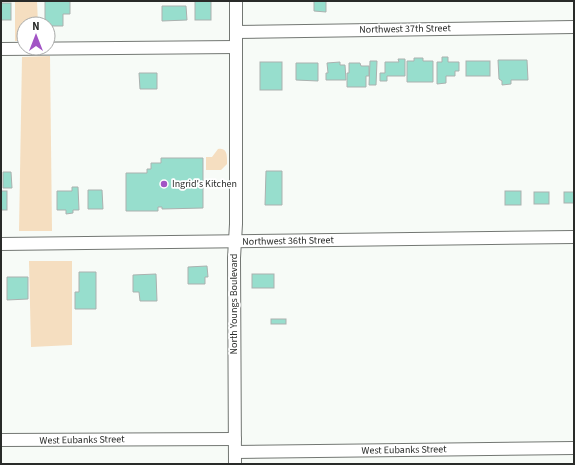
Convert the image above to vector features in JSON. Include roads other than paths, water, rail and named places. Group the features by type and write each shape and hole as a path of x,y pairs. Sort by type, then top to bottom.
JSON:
{"street":[{"name":"North Youngs Boulevard","path":"235,458 234,278 236,224 236,1"},
{"name":"Northwest 37th Street","path":"236,32 574,27"},
{"path":"1,49 236,47"},
{"name":"Northwest 36th Street","path":"1,244 574,237"},
{"name":"West Eubanks Street","path":"1,440 235,439"},
{"name":"West Eubanks Street","path":"235,458 574,448"}],"place":[{"name":"Ingrid's Kitchen","path":"164,184"}]}
